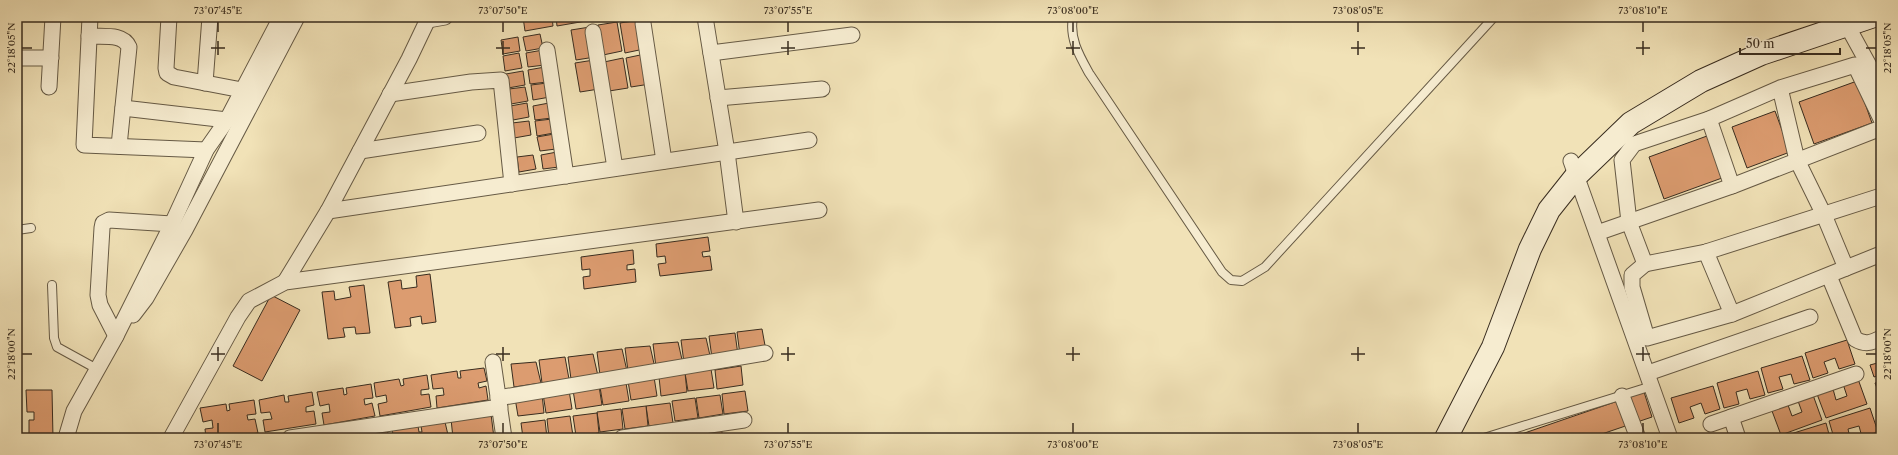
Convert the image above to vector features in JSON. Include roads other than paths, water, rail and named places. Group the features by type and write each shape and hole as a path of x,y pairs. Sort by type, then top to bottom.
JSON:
{"main road":[{"path":"1433,438 1481,343 1519,243 1538,201 1574,169 1624,110 1694,68 1756,41 1838,19 1870,17"},
{"path":"1446,438 1493,348 1530,249 1549,210 1574,169"}],"street":[{"path":"49,87 53,17"},
{"path":"90,17 84,145 206,150"},
{"path":"168,17 167,73 174,77 242,90"},
{"path":"205,84 210,17"},
{"path":"66,438 74,411 115,338 172,224 206,150 227,120 281,17"},
{"path":"115,338 146,298 185,230 297,17"},
{"path":"285,282 328,211 390,94 428,18 445,17"},
{"path":"705,17 727,152 736,222"},
{"path":"1838,19 1881,87"},
{"path":"643,23 664,161"},
{"path":"593,32 615,168"},
{"path":"711,53 852,35"},
{"path":"89,36 121,38 126,41 129,47 119,146"},
{"path":"547,50 566,176"},
{"path":"17,58 51,58"},
{"path":"1645,264 1629,222 1622,160 1634,144 1709,118 1780,88 1855,65 1881,119"},
{"path":"390,94 471,82 501,80 512,184"},
{"path":"1780,88 1797,160 1824,215 1846,268"},
{"path":"718,98 822,89"},
{"path":"123,108 227,120"},
{"path":"1709,118 1732,186"},
{"path":"1597,233 1732,186 1881,128"},
{"path":"360,151 478,133"},
{"path":"328,211 809,140"},
{"path":"1574,169 1670,438"},
{"path":"1881,196 1706,252 1645,264 1632,275 1632,287 1647,338 1732,314 1881,254"},
{"path":"171,438 238,317 249,301 285,282 819,210"},
{"path":"115,338 100,305 98,295 103,223 109,220 172,224"},
{"path":"1706,252 1732,314"},
{"path":"1829,276 1855,339 1861,343 1870,344 1881,338"},
{"path":"1650,380 1810,317"},
{"path":"290,438 499,402 765,353"},
{"path":"493,362 504,438"},
{"path":"1711,424 1856,374"},
{"path":"1622,396 1638,438"},
{"path":"1731,417 1738,438"},
{"path":"622,438 744,420"}],"lane":[{"path":"1073,17 1072,30 1076,50 1089,73 1222,272 1231,280 1242,281 1265,266 1494,17"},
{"path":"17,230 31,228"},
{"path":"52,285 54,338 57,347 97,369"},
{"path":"1484,438 1622,396 1650,380"}]}
